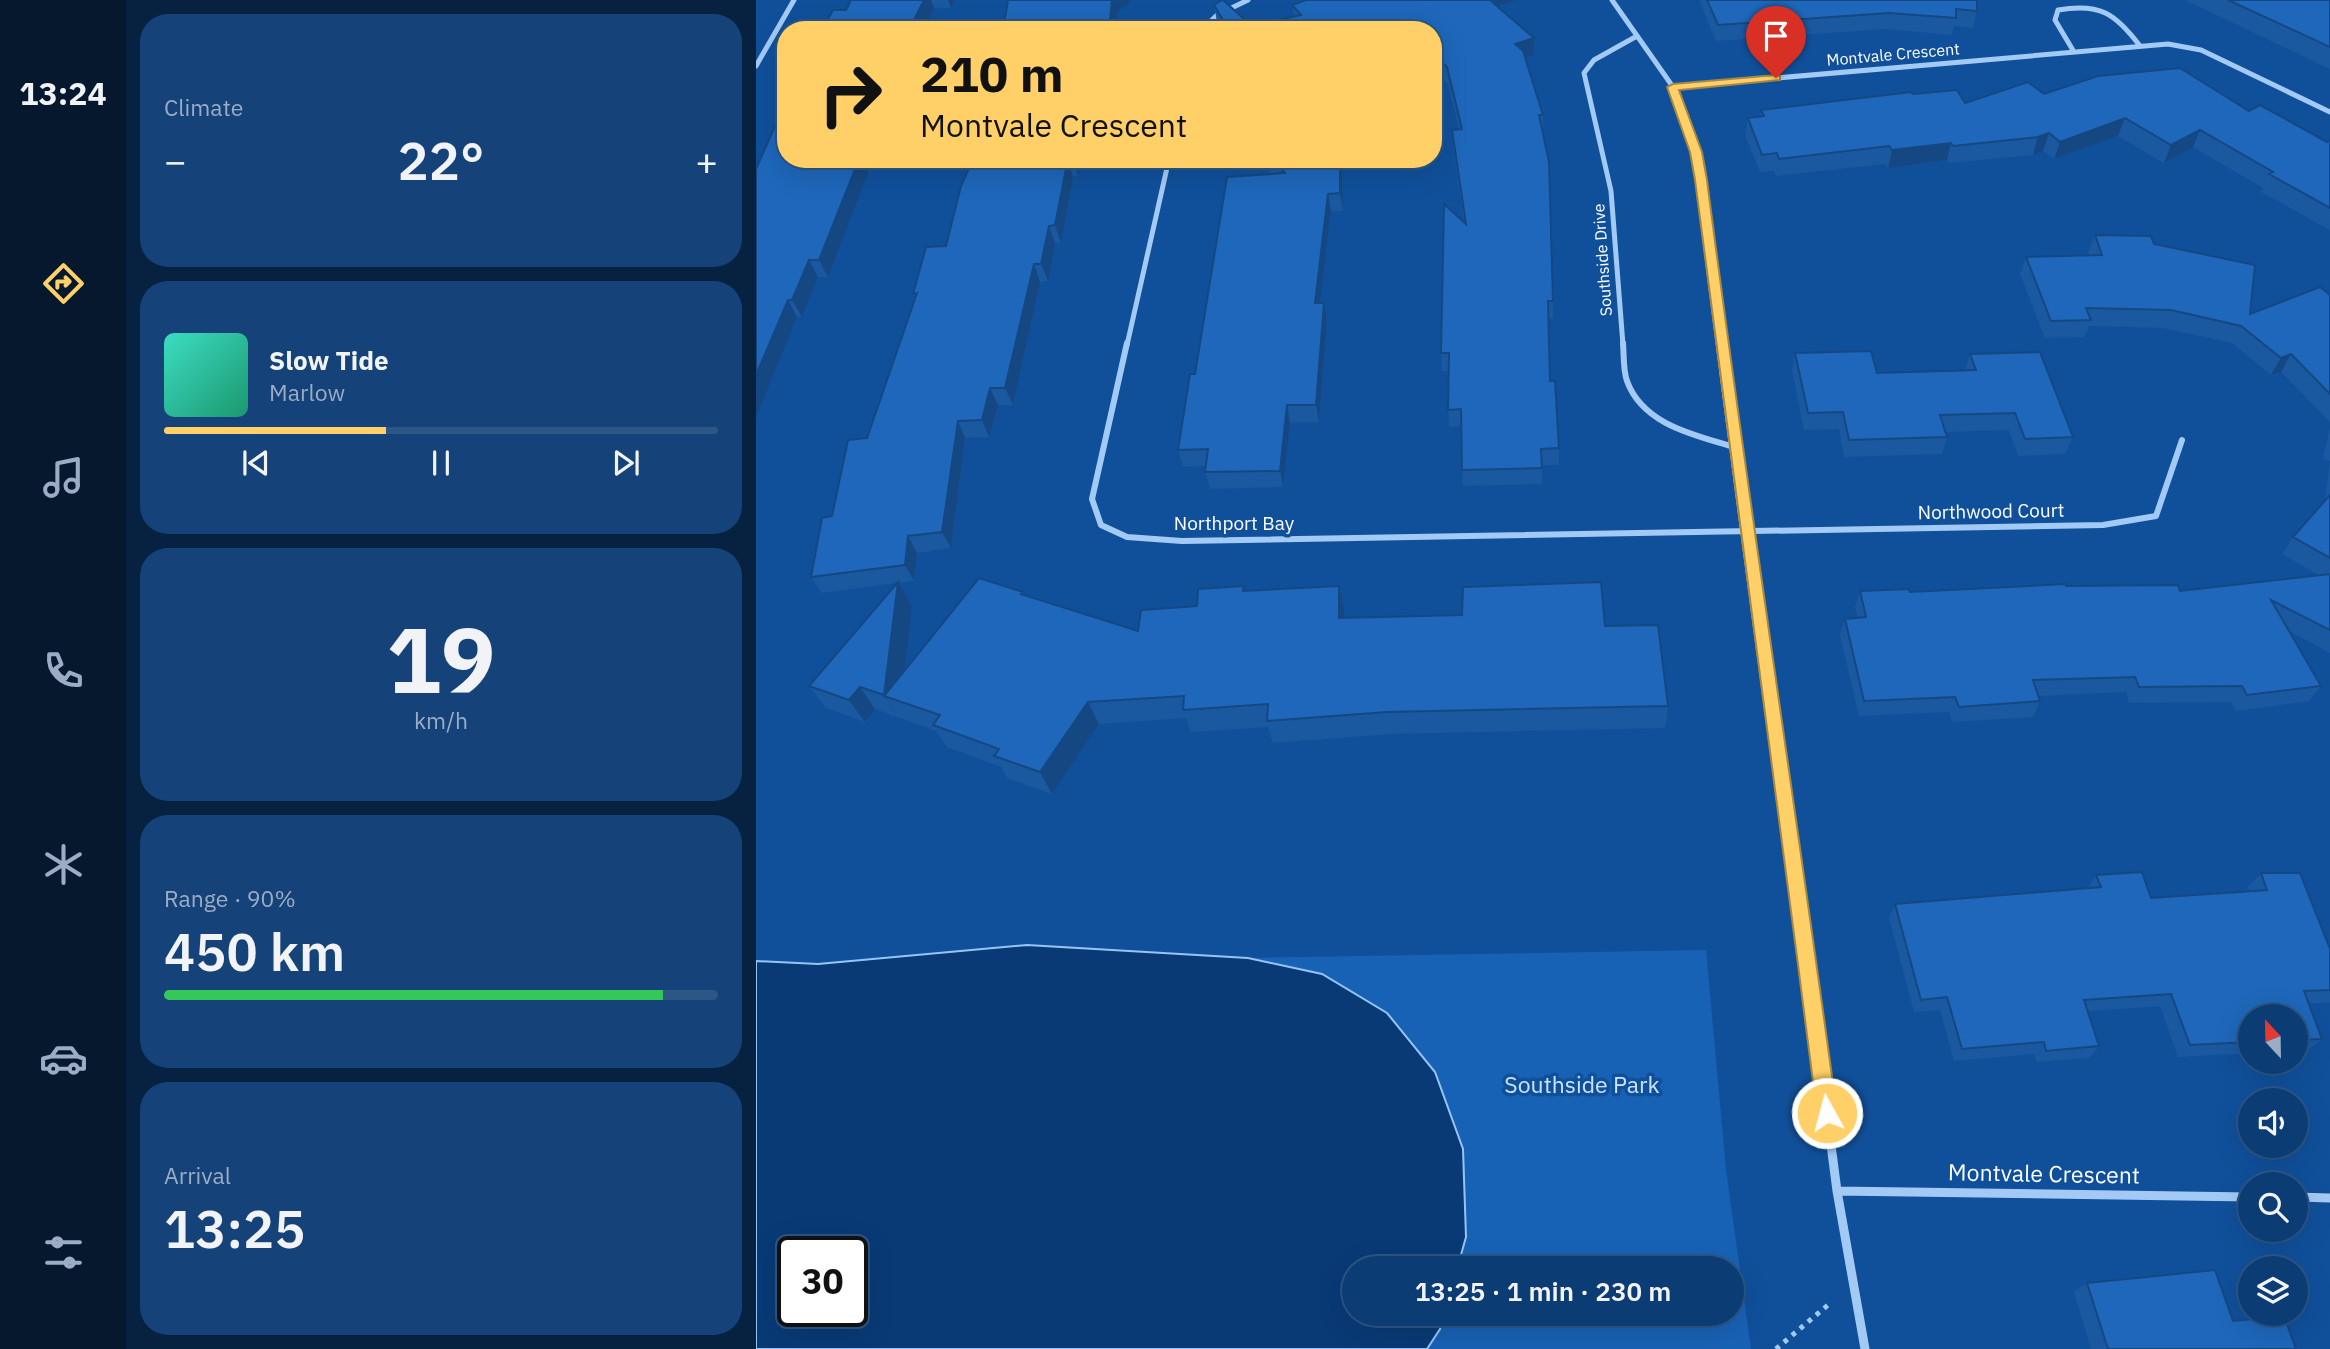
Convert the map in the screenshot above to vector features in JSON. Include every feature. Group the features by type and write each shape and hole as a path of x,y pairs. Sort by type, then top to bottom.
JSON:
{"street":[{"path":"782,21 794,0"},
{"path":"1208,21 1219,12 1248,0"},
{"path":"1612,0 1673,87 1696,152 1734,447 1790,827 1837,1191 1865,1349"},
{"path":"2074,52 2055,20 2058,10 2074,4 2093,4 2109,9 2140,46"},
{"path":"756,66 777,30"},
{"name":"Southside Drive","path":"1637,36 1594,60 1584,73 1611,191 1626,380 1637,403 1662,423 1734,447"},
{"name":"Montvale Crescent","path":"1673,87 2168,44 2202,50 2330,112"},
{"name":"Northport Bay","path":"1167,168 1092,499 1101,525 1127,537 1182,541 1746,529"},
{"name":"Northwood Court","path":"1746,529 2104,525 2155,516 2182,440"},
{"name":"Montvale Crescent","path":"1837,1191 2238,1197"},
{"path":"2308,1197 2330,1198"}],"path":[{"path":"1776,1349 1853,1284"}],"green space":[{"name":"Southside Park","path":"1706,950 1726,1170 1738,1256 1461,1256 1466,1237 1435,1072 1387,1013 1322,974 1247,958"},
{"name":"Southside Park","path":"1744,1299 1751,1349 1427,1349 1441,1326 1744,1326"}],"shaded area":[{"path":"1027,945 1248,958 1322,974 1387,1013 1435,1072 1463,1149 1466,1237 1461,1256 1342,1256 1342,1326 1441,1326 1440,1329 1427,1349 756,1349 756,961 818,964"}],"building":[{"path":"851,0 924,0 914,21 827,21 833,10 846,10"},
{"path":"1008,0 1112,0 1110,21 1004,21"},
{"path":"1223,0 1246,21 1224,21 1214,5"},
{"path":"1306,0 1490,0 1534,38 1515,44 1523,51 1543,115 1539,115 1549,162 1553,301 1548,301 1550,381 1555,381 1559,448 1541,449 1542,468 1462,470 1461,409 1448,410 1449,353 1441,353 1444,204 1466,224 1452,130 1462,129 1447,67 1442,62 1442,21 1274,21 1301,15 1292,5"},
{"path":"1707,0 1977,0 1977,11 1956,9 1956,18 1889,13 1718,25"},
{"path":"2228,0 2330,0 2330,47"},
{"path":"2180,68 2249,111 2260,105 2327,142 2330,140 2330,208 2269,174 2273,172 2200,130 2171,145 2125,118 2060,142 2049,133 2038,137 1953,146 1951,143 1892,150 1889,146 1779,159 1777,153 1762,155 1748,118 1764,116 1761,110 1911,92 1957,90 1965,103 2028,82 2044,94 2098,76"},
{"path":"777,121 777,168 855,168 819,260 809,260 792,300 788,300 756,375 756,169"},
{"path":"969,168 1066,168 1055,225 1049,226 1041,264 1034,264 1005,388 990,388 982,420 958,421 942,532 908,536 905,565 811,577 822,518 832,516 848,440 867,438 917,293 913,294 926,247 946,246 961,186"},
{"path":"1280,168 1340,168 1340,193 1328,194 1315,303 1324,303 1316,405 1287,405 1280,471 1205,472 1208,449 1178,450 1190,374 1195,374 1227,177 1285,173"},
{"path":"2095,235 2151,236 2154,244 2255,265 2250,314 2320,287 2330,295 2330,394 2291,354 2281,358 2241,326 2171,310 2086,308 2091,320 2051,321 2026,257 2102,255"},
{"path":"1871,351 1877,373 1976,370 1970,354 2040,352 2073,437 2025,439 2015,413 1940,415 1947,437 1849,440 1843,412 1808,413 1795,353"},
{"path":"2330,495 2330,558 2293,537"},
{"path":"2330,574 2330,630 2271,600 2321,686 2247,695 2242,686 2139,687 2135,677 2033,680 2040,701 1959,707 1955,697 1864,701 1845,619 1866,617 1860,591 1909,589 1910,592 2066,584 2178,585 2180,591"},
{"path":"979,578 1138,631 1141,610 1197,606 1198,589 1244,586 1243,591 1339,586 1339,618 1462,615 1463,587 1601,582 1605,626 1658,625 1668,706 1387,712 1267,721 1268,704 1183,710 1184,696 1088,702 1040,772 994,756 999,749 933,725 940,715 884,696"},
{"path":"898,582 884,695 860,687 849,700 809,686"},
{"path":"2142,872 2151,898 2267,890 2261,873 2300,873 2330,949 2330,990 2304,991 2322,1039 2308,1040 2308,1004 2238,1004 2238,1043 2190,1045 2171,994 2084,1000 2099,1046 2046,1051 2044,1042 1962,1049 1947,997 1921,1000 1895,904 2101,887 2096,875"},
{"path":"2215,1270 2233,1321 2238,1321 2238,1326 2288,1326 2296,1349 2108,1349 2087,1283"}],"route":[{"path":"1776,78 1673,87 1696,152 1701,180 1734,447 1790,827 1827,1113"}]}
